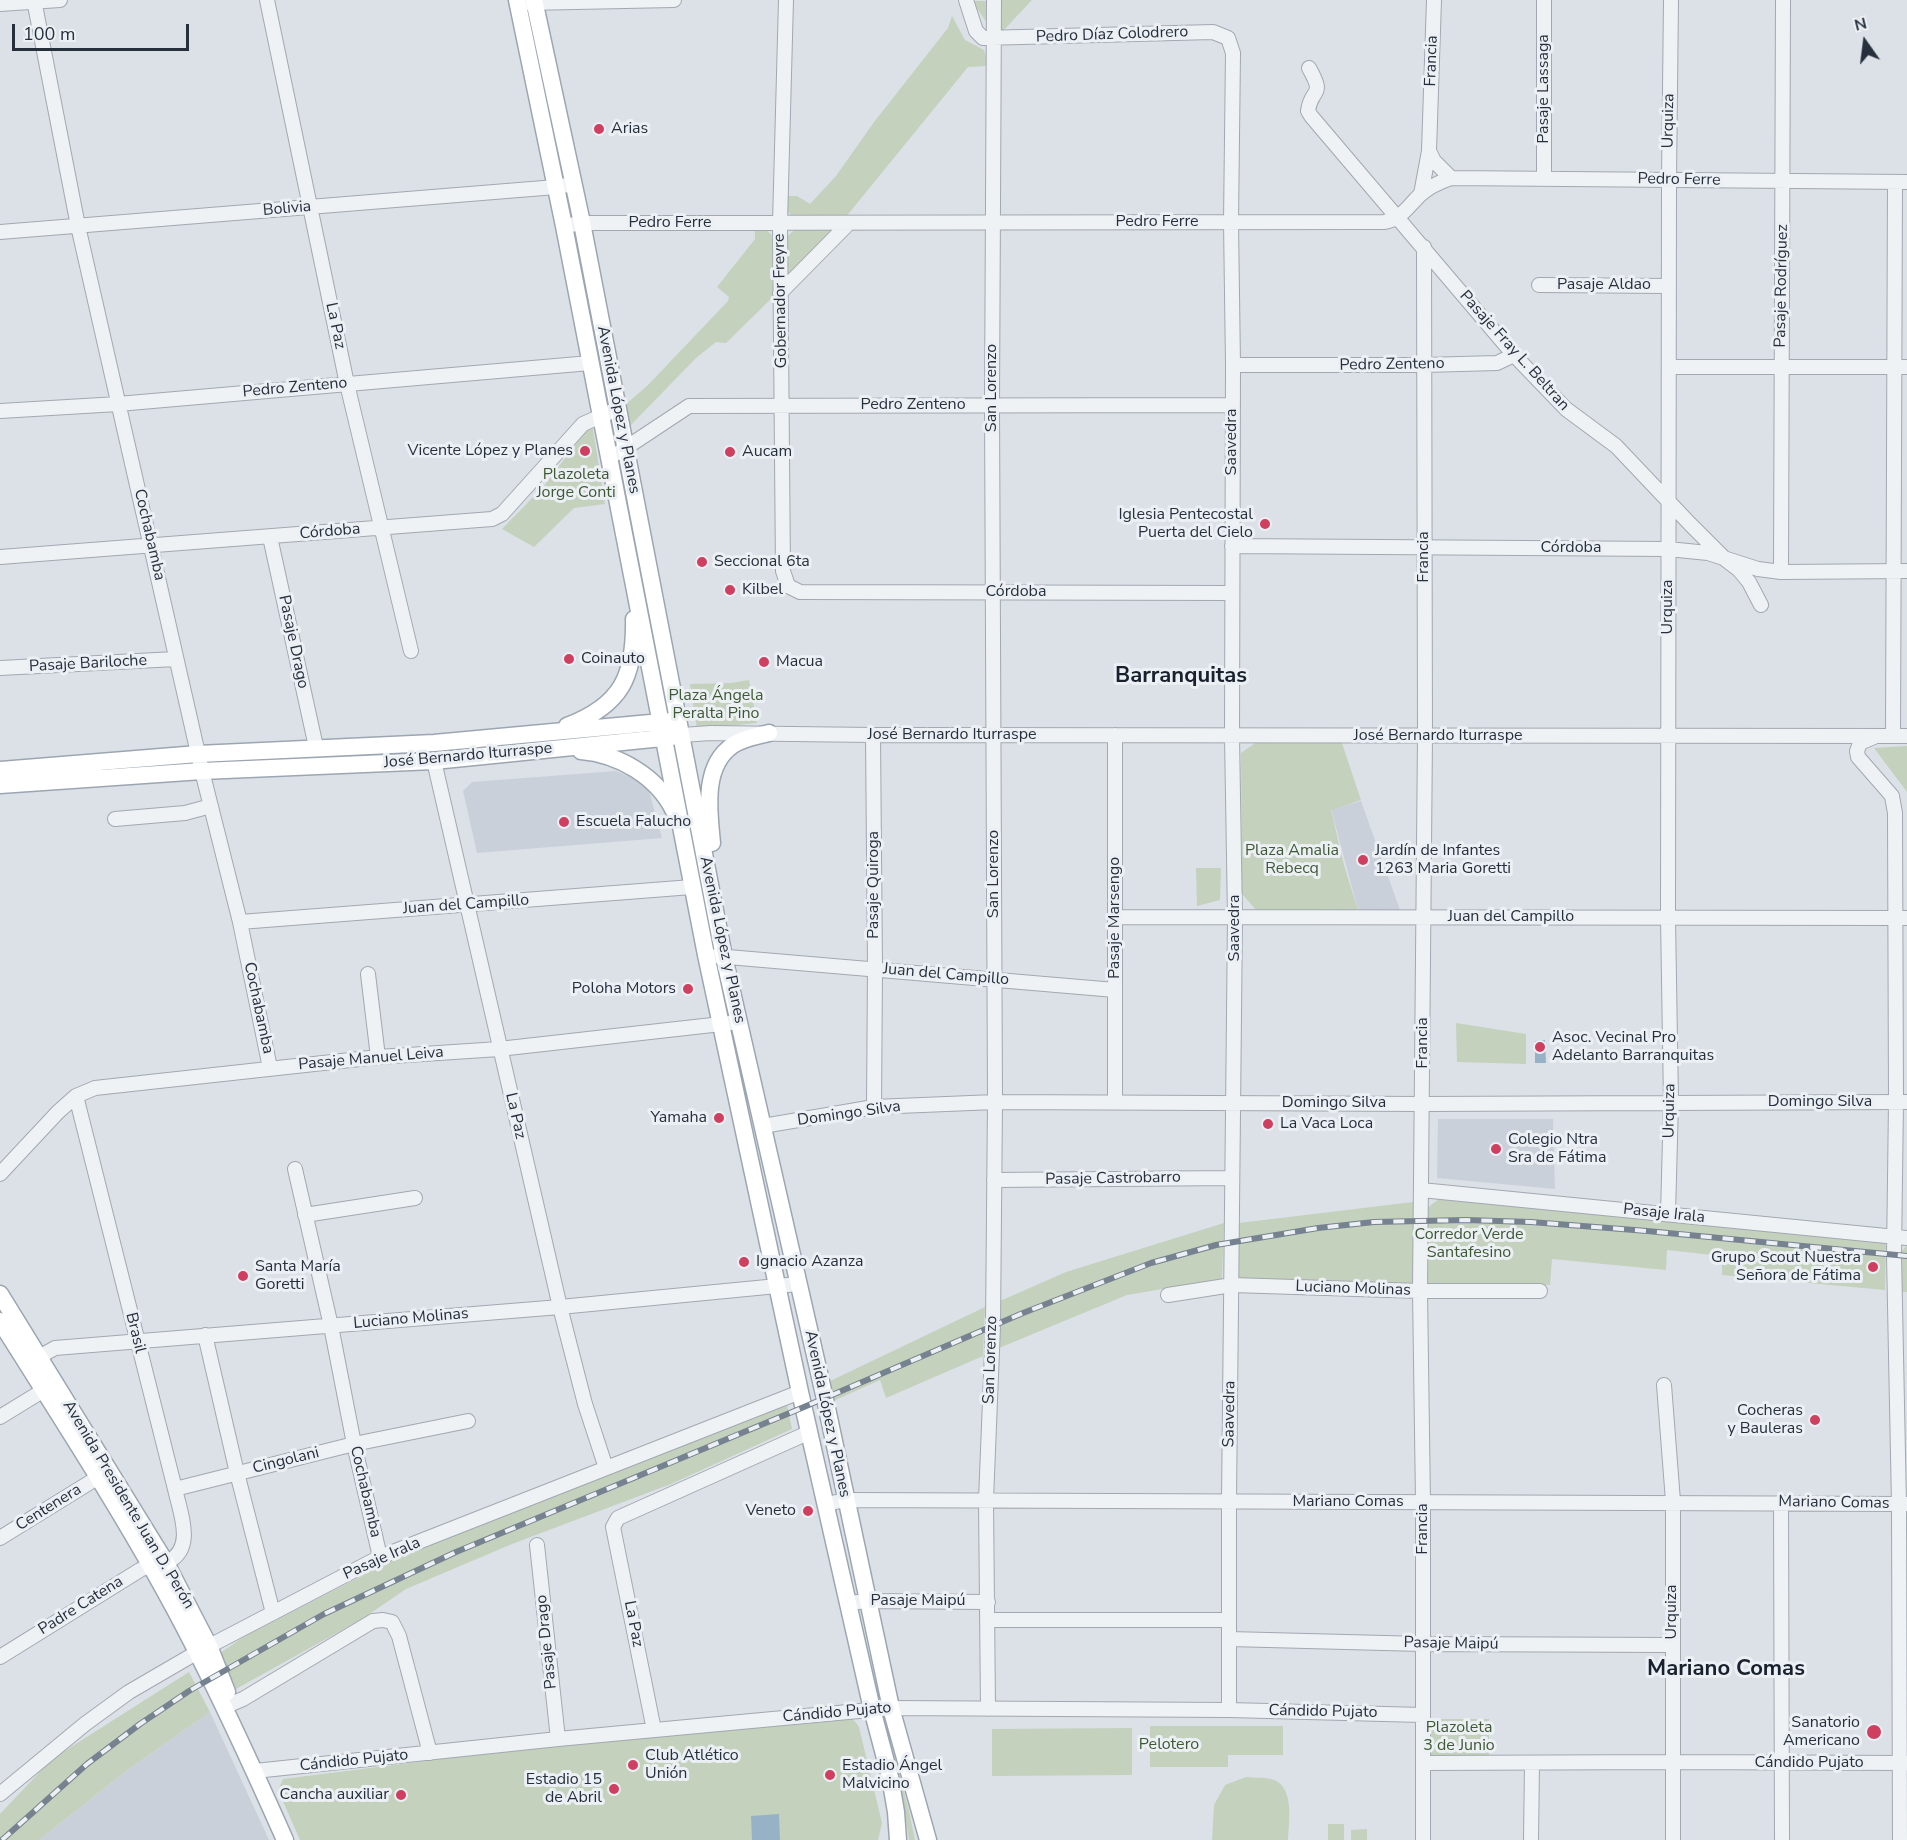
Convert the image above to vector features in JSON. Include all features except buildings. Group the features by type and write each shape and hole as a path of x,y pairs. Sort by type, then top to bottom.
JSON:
{"main road":[{"name":"Avenida López y Planes","path":"526,1 582,223 724,957 891,1708 928,1840"},
{"name":"Avenida López y Planes","path":"526,1 556,187 692,886 800,1392 872,1709 890,1777 896,1812 897,1839"},
{"path":"536,742 595,713 614,699 624,684 631,661 633,636 631,573"},
{"name":"José Bernardo Iturraspe","path":"0,785 200,763 316,747 536,742 680,728"},
{"path":"716,916 710,814 712,776 720,759 732,745 769,733"},
{"name":"José Bernardo Iturraspe","path":"0,770 200,763 434,761 536,742"},
{"path":"536,742 608,756 626,764 649,780 661,792 672,806 680,824"},
{"name":"Avenida Presidente Juan D. Perón","path":"0,1294 33,1360 158,1564 231,1704 252,1765"},
{"name":"Avenida Presidente Juan D. Perón","path":"0,1321 33,1360 44,1390 97,1478 158,1564"},
{"name":"Avenida Presidente Juan D. Perón","path":"202,1649 285,1840"}],"street":[{"path":"0,4 60,0"},
{"name":"La Paz","path":"267,0 347,384 411,651"},
{"path":"526,1 674,0"},
{"name":"Gobernador Freyre","path":"786,0 780,223 783,577 788,586 801,592"},
{"path":"966,0 976,31 983,38 994,39"},
{"name":"San Lorenzo","path":"988,1709 986,1500 993,1326 995,1102 992,405 994,0"},
{"name":"Francia","path":"1421,194 1429,152 1434,0"},
{"name":"Pasaje Lassaga","path":"1544,0 1544,177"},
{"name":"Urquiza","path":"1668,1214 1671,1102 1668,918 1668,499 1671,0"},
{"name":"Pasaje Rodríguez","path":"1781,572 1783,0"},
{"name":"Cochabamba","path":"34,1 78,226 200,763 240,922 270,1068"},
{"name":"Pedro Díaz Colodrero","path":"994,39 1213,32 1228,38"},
{"name":"Saavedra","path":"1228,38 1233,53 1232,736 1235,917 1229,1710"},
{"name":"Pasaje Fray L. Beltran","path":"1309,68 1318,90 1308,111 1398,218 1514,355 1566,410 1616,446 1689,524 1739,570 1749,582 1761,605"},
{"path":"1429,152 1434,161 1451,178"},
{"name":"Pedro Ferre","path":"564,226 582,223 1384,222 1398,218 1421,194 1436,183 1451,178 1544,177 1901,182"},
{"path":"1900,736 1901,182"},
{"name":"Bolivia","path":"0,232 573,184"},
{"path":"780,293 849,223"},
{"name":"Francia","path":"1423,1840 1423,1502 1420,1292 1425,736 1424,247"},
{"name":"Pasaje Aldao","path":"1539,285 1669,286"},
{"name":"Pedro Zenteno","path":"1233,365 1497,363 1514,355"},
{"name":"Pedro Zenteno","path":"0,411 118,404 590,363"},
{"path":"1670,367 1901,367"},
{"name":"Pedro Zenteno","path":"609,459 689,406 1232,405"},
{"name":"Córdoba","path":"0,557 492,519 502,514 583,424 617,409"},
{"name":"Pasaje Drago","path":"270,537 316,747"},
{"name":"Córdoba","path":"1232,546 1668,549 1708,553 1758,569 1781,572 1901,572"},
{"name":"Córdoba","path":"801,592 1232,593"},
{"name":"Pasaje Bariloche","path":"0,668 176,659"},
{"name":"José Bernardo Iturraspe","path":"680,728 711,733 873,735 1900,736"},
{"name":"Pasaje Quiroga","path":"873,735 874,1107"},
{"name":"Pasaje Marsengo","path":"1114,735 1115,1101"},
{"path":"1874,736 1860,743 1857,751 1858,757 1892,796 1894,803 1901,918 1900,1237 1904,1763 1900,1840"},
{"name":"La Paz","path":"434,761 560,1307 585,1404 606,1468"},
{"path":"115,819 184,813 211,806"},
{"name":"Juan del Campillo","path":"240,922 692,886"},
{"name":"Juan del Campillo","path":"1115,917 1901,918"},
{"name":"Juan del Campillo","path":"706,955 1114,990"},
{"path":"368,975 378,1057"},
{"name":"Pasaje Manuel Leiva","path":"0,1174 58,1112 76,1096 95,1088 270,1068 499,1048 740,1022"},
{"name":"Brasil","path":"76,1096 185,1534 183,1545 177,1554 158,1564"},
{"name":"Domingo Silva","path":"763,1126 874,1107 995,1102 1423,1104 1901,1102"},
{"name":"Cochabamba","path":"295,1169 380,1557"},
{"name":"Pasaje Castrobarro","path":"994,1180 1232,1178"},
{"name":"Pasaje Irala","path":"1421,1190 1900,1237"},
{"path":"305,1215 415,1198"},
{"name":"Luciano Molinas","path":"33,1360 55,1348 560,1307 798,1284"},
{"name":"Luciano Molinas","path":"1168,1295 1232,1286 1420,1292 1540,1291"},
{"path":"205,1335 273,1613"},
{"name":"Urquiza","path":"1664,1385 1673,1502 1673,1840"},
{"path":"0,1418 44,1390"},
{"name":"Pasaje Irala","path":"0,1794 129,1692 202,1649 380,1557 800,1392"},
{"name":"Cingolani","path":"175,1489 354,1443 468,1421"},
{"name":"La Paz","path":"654,1730 613,1527 618,1518 810,1432"},
{"name":"Centenera","path":"0,1538 97,1478"},
{"name":"Mariano Comas","path":"826,1504 846,1500 986,1500 1903,1504"},
{"path":"1781,1502 1782,1840"},
{"name":"Pasaje Drago","path":"537,1545 558,1739"},
{"name":"Padre Catena","path":"0,1657 158,1564"},
{"name":"Pasaje Maipú","path":"848,1603 868,1600 987,1602"},
{"name":"Pasaje Maipú","path":"988,1620 1229,1620"},
{"path":"231,1704 374,1621 392,1622 399,1636 430,1753"},
{"name":"Pasaje Maipú","path":"1229,1639 1423,1644 1672,1645"},
{"name":"Cándido Pujato","path":"252,1765 430,1753 891,1708 1229,1710 1423,1715"},
{"name":"Cándido Pujato","path":"1424,1763 1904,1763"},
{"path":"1531,1840 1532,1764"}],"shaded area":[{"name":"Escuela Falucho","path":"616,771 637,780 649,791 662,838 477,853 463,791 472,782"},
{"name":"Jardín de Infantes 1263 Maria Goretti","path":"1361,801 1400,910 1358,910 1331,809"},
{"name":"Colegio Ntra Sra de Fátima","path":"1438,1119 1553,1119 1555,1189 1437,1178"},
{"path":"210,1712 269,1840 39,1840 126,1771"}],"green space":[{"path":"1001,0 1032,0 1001,33"},
{"path":"972,1 991,1 991,29"},
{"path":"952,16 965,40 984,50 989,66 968,67 845,218 792,216 788,212 787,196 797,196 810,204 836,176 874,122 948,28"},
{"path":"755,229 765,229 775,238 773,297 726,343 716,342 696,358 628,428 624,406 648,385 728,301 729,297 717,287 755,239"},
{"path":"795,229 835,229 788,277 788,236"},
{"name":"Plazoleta Jorge Conti","path":"592,423 605,504 574,508 534,547 502,529 543,487"},
{"name":"Plaza Ángela Peralta Pino","path":"749,680 757,723 697,729 690,684"},
{"name":"Plaza Amalia Rebecq","path":"1255,743 1342,743 1361,800 1331,810 1358,910 1256,910 1242,894 1241,753"},
{"path":"1907,746 1907,792 1874,748"},
{"path":"1196,868 1221,868 1220,900 1197,906"},
{"path":"1456,1023 1526,1034 1526,1064 1457,1062"},
{"name":"Corredor Verde Santafesino","path":"1439,1199 1886,1242 1885,1290 1722,1275 1722,1256 1667,1250 1666,1270 1552,1259 1550,1285 1427,1285 1427,1208"},
{"name":"Corredor Verde Santafesino","path":"1413,1202 1413,1285 1239,1279 1239,1223"},
{"path":"1224,1223 1222,1279 1127,1295 999,1348 1000,1301 1066,1272"},
{"path":"1907,1245 1907,1292 1900,1292 1901,1252"},
{"path":"985,1307 983,1356 886,1398 880,1380 831,1402 826,1383"},
{"path":"787,1405 792,1429 671,1484 512,1544 406,1589 362,1619 236,1689 220,1653 245,1636 393,1560"},
{"path":"189,1672 210,1712 126,1771 39,1840 0,1840 0,1814 52,1759"},
{"name":"Club Atlético Unión","path":"842,1716 853,1719 859,1727 882,1823 878,1840 300,1840 278,1790 283,1779 512,1750"},
{"path":"884,1716 915,1840 909,1840 881,1717"},
{"name":"Plazoleta 3 de Junio","path":"1430,1719 1489,1719 1489,1755 1430,1756"},
{"name":"Pelotero","path":"1150,1726 1283,1726 1283,1755 1228,1755 1228,1767 1150,1767"},
{"path":"1132,1728 1132,1775 992,1776 992,1729"},
{"path":"1246,1777 1271,1779 1284,1788 1289,1805 1288,1840 1212,1840 1214,1805 1225,1785"},
{"path":"1328,1824 1344,1824 1344,1840 1328,1840"},
{"path":"1367,1829 1367,1840 1351,1840 1351,1830"}],"water":[{"name":"Asoc. Vecinal Pro Adelanto Barranquitas","path":"1545,1040 1546,1063 1535,1063 1535,1041"},
{"path":"779,1814 780,1840 752,1840 751,1816"}],"railway":[{"path":"2,1840 87,1764 140,1724 189,1691 324,1614 456,1552 1023,1313 1151,1263 1216,1245 1318,1228 1374,1222 1466,1220 1531,1222 1647,1231 1907,1256"}],"place":[{"name":"Arias","path":"599,129"},
{"name":"Vicente López y Planes","path":"585,451"},
{"name":"Aucam","path":"730,452"},
{"name":"Iglesia Pentecostal Puerta del Cielo","path":"1265,524"},
{"name":"Seccional 6ta","path":"702,562"},
{"name":"Kilbel","path":"730,590"},
{"name":"Coinauto","path":"569,659"},
{"name":"Macua","path":"764,662"},
{"name":"Escuela Falucho","path":"564,822"},
{"name":"Jardín de Infantes 1263 Maria Goretti","path":"1363,860"},
{"name":"Poloha Motors","path":"688,989"},
{"name":"Asoc. Vecinal Pro Adelanto Barranquitas","path":"1540,1047"},
{"name":"Yamaha","path":"719,1118"},
{"name":"La Vaca Loca","path":"1268,1124"},
{"name":"Colegio Ntra Sra de Fátima","path":"1496,1149"},
{"name":"Ignacio Azanza","path":"744,1262"},
{"name":"Grupo Scout Nuestra Señora de Fátima","path":"1873,1267"},
{"name":"Santa María Goretti","path":"243,1276"},
{"name":"Cocheras y Bauleras","path":"1815,1420"},
{"name":"Veneto","path":"808,1511"},
{"name":"Sanatorio Americano","path":"1874,1732"},
{"name":"Club Atlético Unión","path":"633,1765"},
{"name":"Estadio Ángel Malvicino","path":"830,1775"},
{"name":"Estadio 15 de Abril","path":"614,1789"},
{"name":"Cancha auxiliar","path":"401,1795"}],"district":[{"name":"Barranquitas","path":"1181,677"},
{"name":"Mariano Comas","path":"1726,1670"}]}
